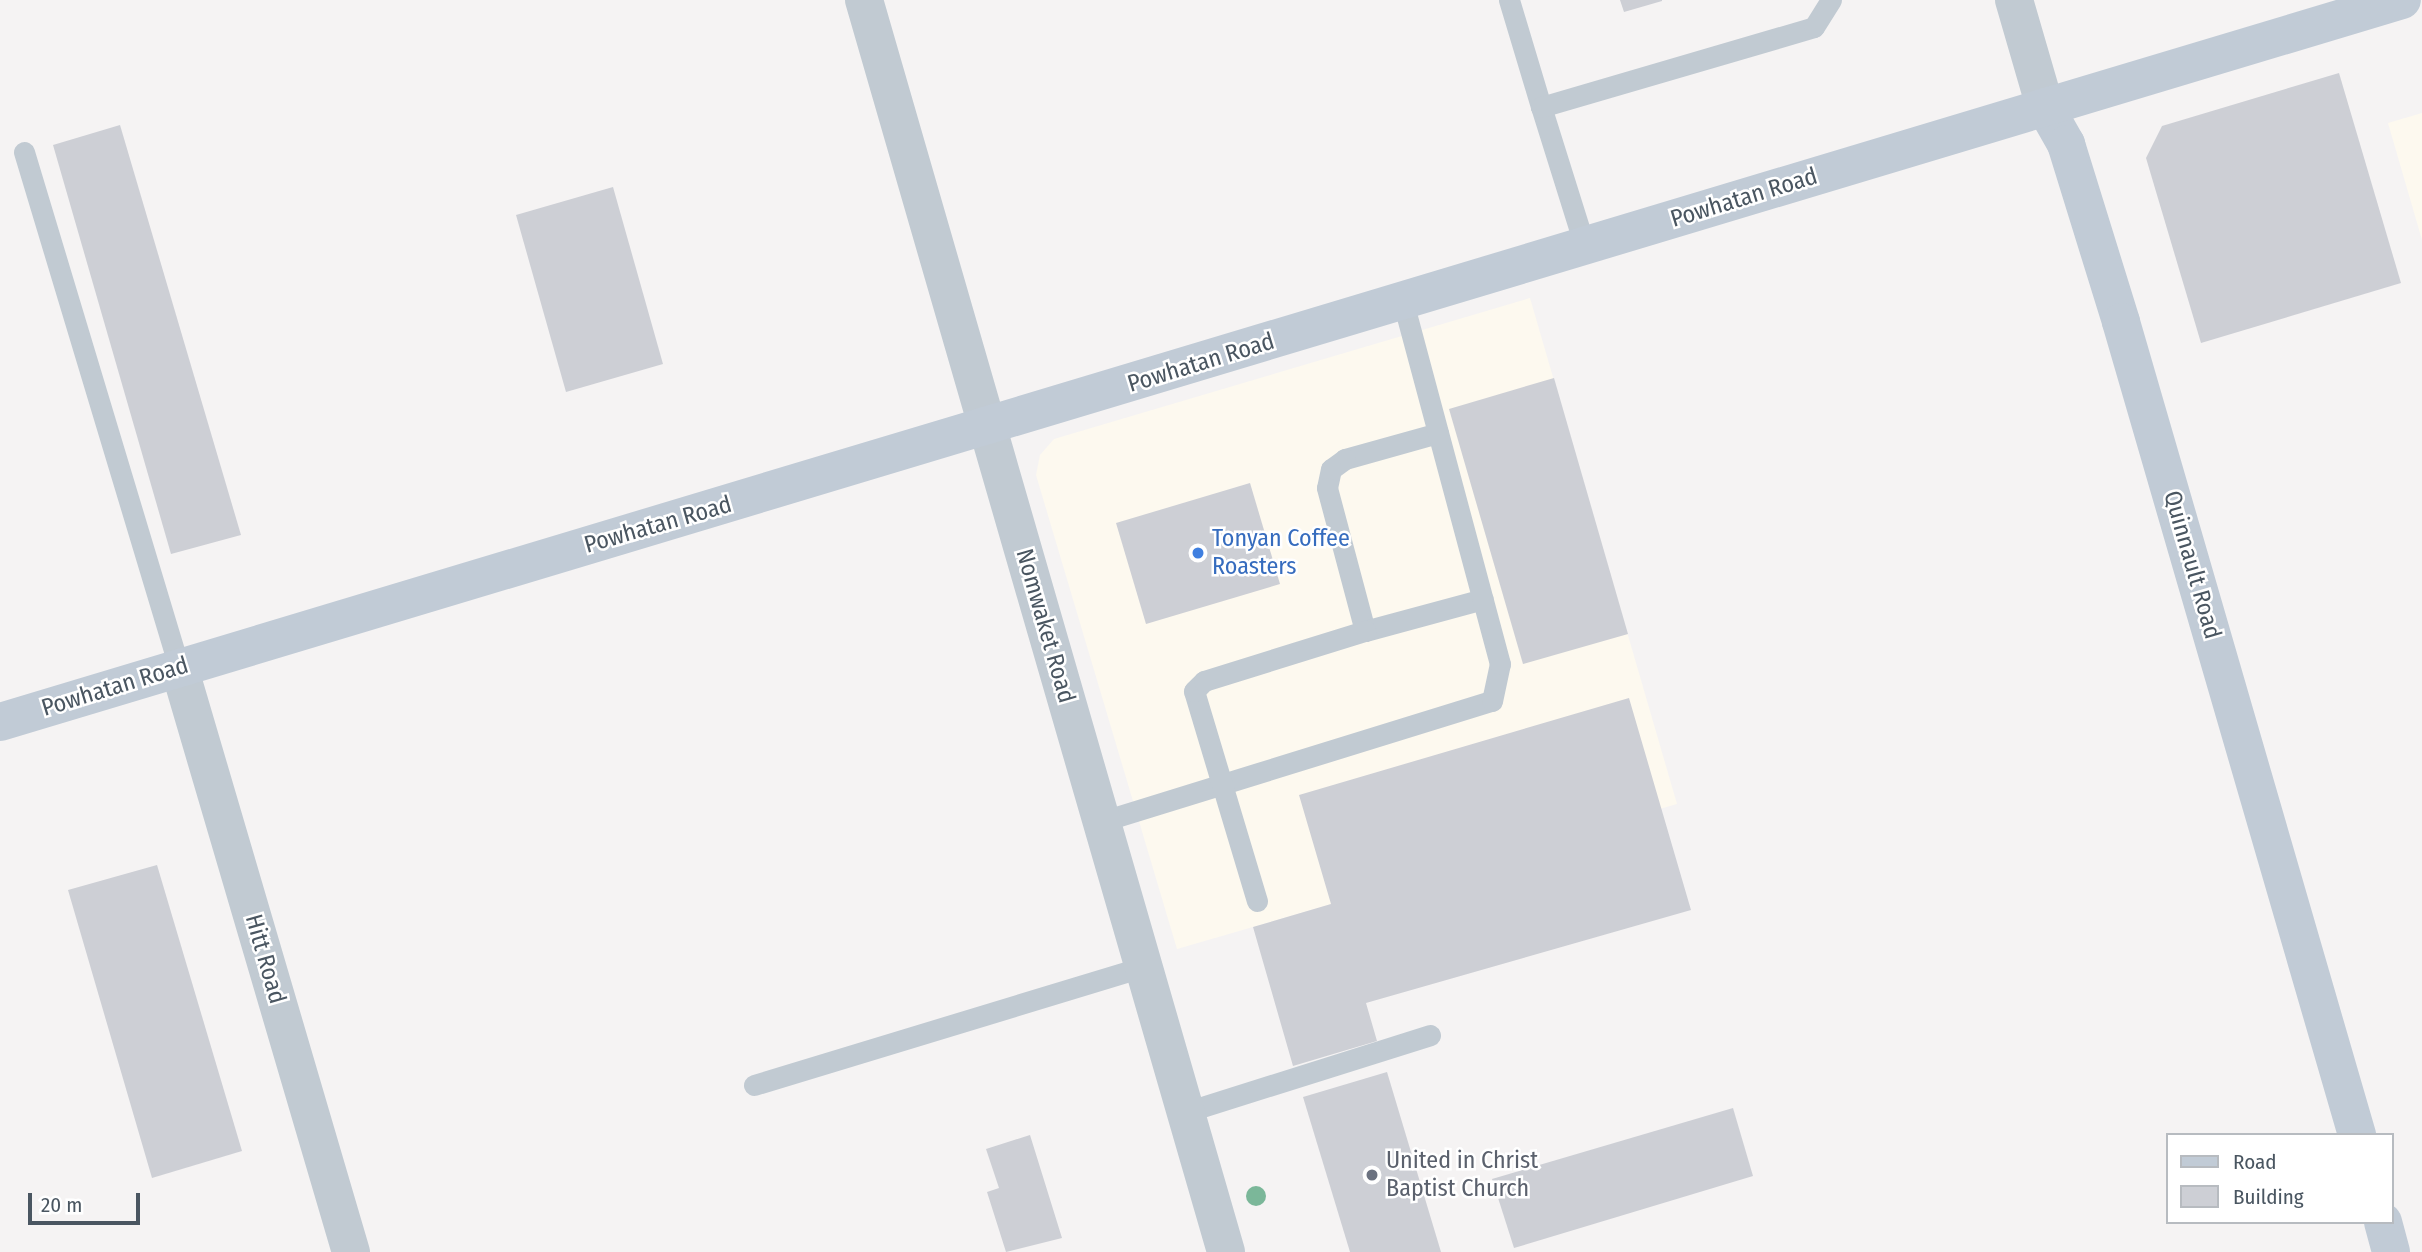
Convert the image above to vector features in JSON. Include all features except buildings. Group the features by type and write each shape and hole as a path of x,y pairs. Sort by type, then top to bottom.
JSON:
{"street":[{"name":"Nomwaket Road","path":"864,0 989,427 1183,1113 1226,1252"},
{"name":"Quinnault Road","path":"2014,0 2045,107 2066,144 2121,322 2356,1133"},
{"name":"Powhatan Road","path":"0,722 989,427 2402,0"},
{"name":"Hitt Road","path":"178,667 351,1252"},
{"path":"2384,1224 2392,1252"}],"lane":[{"path":"1509,0 1585,247"},
{"path":"1541,107 1814,27 1831,0"},
{"path":"24,152 178,667"},
{"path":"1100,822 1492,701 1500,664 1403,301"},
{"path":"1366,631 1327,488 1328,478 1345,459 1438,433"},
{"path":"1256,901 1194,698 1199,685 1366,631 1483,599"},
{"path":"754,1085 1142,967"},
{"path":"1183,1113 1430,1035"}],"shaded area":[{"path":"2422,113 2422,240 2388,123"},
{"path":"1530,298 1677,804 1177,949 1036,475 1040,455 1054,439"}],"place":[{"name":"Tonyan Coffee Roasters","path":"1198,553"},
{"name":"United in Christ Baptist Church","path":"1372,1175"}]}
